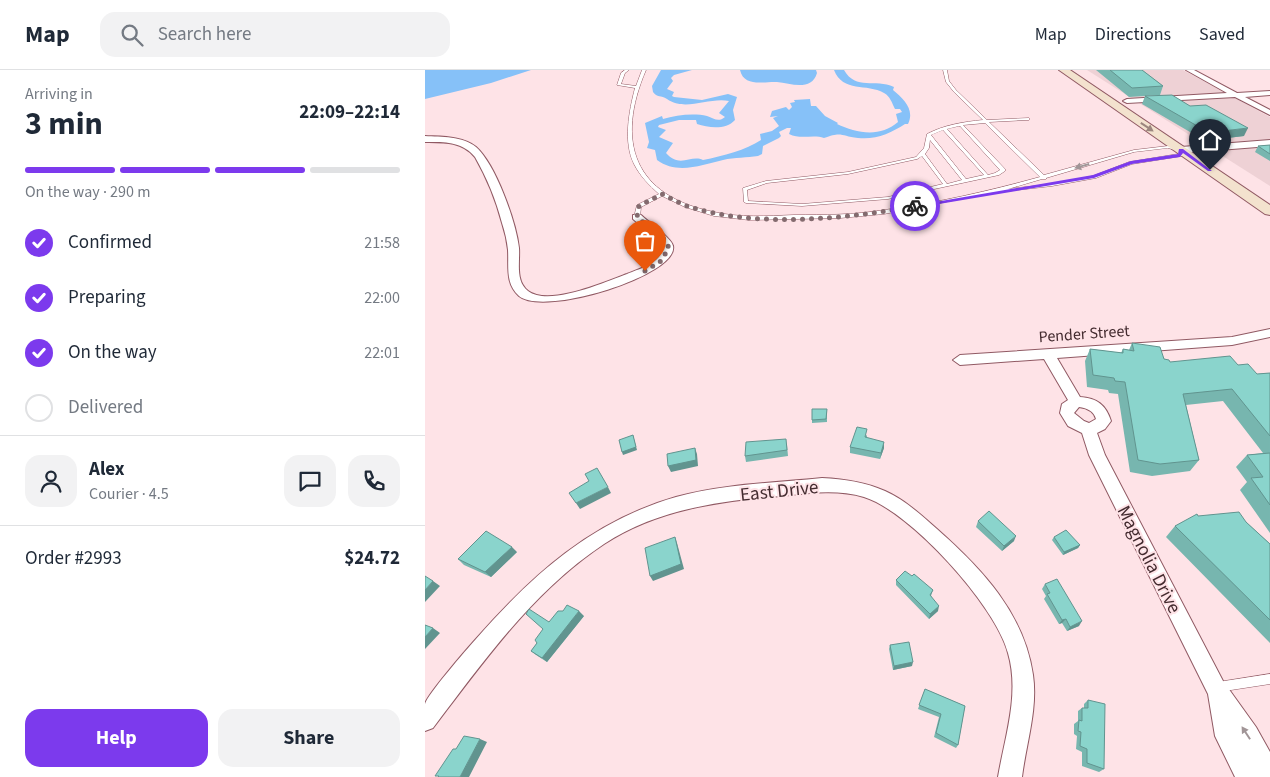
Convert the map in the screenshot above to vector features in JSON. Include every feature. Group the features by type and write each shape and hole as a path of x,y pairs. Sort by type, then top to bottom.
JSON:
{"main road":[{"path":"1064,70 1270,211"},
{"path":"1079,70 1239,175"}],"street":[{"path":"1189,70 1270,113"},
{"path":"1127,101 1270,93"},
{"path":"425,139 457,142 473,149 479,156 508,221 514,247 515,279 519,290 525,295 547,299 575,296 652,267 664,258 669,248 665,240 637,217"},
{"path":"1181,150 1270,143"},
{"name":"Pender Street","path":"960,360 1232,341 1270,333"},
{"path":"1048,353 1076,402"},
{"path":"1076,402 1096,406 1104,416 1101,426 1088,428 1074,423 1069,418 1067,408 1076,402"},
{"name":"Magnolia Drive","path":"1088,428 1097,455 1216,688 1248,735 1270,775"},
{"name":"East Drive","path":"425,720 514,610 534,589 557,567 605,533 644,515 685,502 822,485 841,485 877,494 906,513 975,576 1006,619 1020,662 1023,690 1022,712 1010,777"},
{"name":"Magnolia Drive","path":"1216,688 1226,736 1247,777"}],"lane":[{"path":"627,70 623,73 619,85 636,87"},
{"path":"644,70 633,97 631,149 635,162 662,194 687,206 714,214 749,218 794,218 884,212 991,192 1051,185 1094,177 1120,166 1180,155 1181,150 1161,148 1134,151 991,192"},
{"path":"945,70 947,81 955,91 1051,185"},
{"path":"928,135 944,128 961,125 1028,119"},
{"path":"928,135 929,147 923,154 889,165 848,173 766,182 745,189 746,202 802,205 888,198 987,176 1003,170 961,125"},
{"path":"944,128 987,176"},
{"path":"928,135 965,181"},
{"path":"923,154 946,185"},
{"path":"1104,159 1120,166"},
{"path":"637,217 639,206 662,194"},
{"path":"1216,688 1270,679"}],"shaded area":[{"path":"1087,70 1183,70 1270,117 1270,186"}],"water":[{"path":"425,70 531,70 491,83 425,99"},
{"path":"661,70 692,70 674,75 671,78 673,81 667,89 674,92 672,96 674,97 702,100 728,94 737,97 733,110 735,120 722,127 697,124 696,120 679,120 659,125 658,127 666,130 659,137 673,143 666,153 671,158 681,161 718,157 755,144 761,140 760,134 772,131 779,126 773,118 778,116 770,117 772,111 786,107 789,110 792,107 790,103 795,102 794,100 810,99 811,106 816,106 825,116 837,124 860,132 884,130 898,122 896,114 902,112 900,109 895,109 886,94 877,90 849,85 838,77 834,70 844,70 854,80 860,82 894,87 893,90 901,97 909,109 910,119 908,124 871,138 858,138 838,134 824,138 798,137 789,134 791,128 787,128 779,132 781,136 779,138 763,146 762,154 758,156 727,159 690,168 673,167 657,160 655,150 647,148 649,142 645,123 662,116 663,119 702,115 720,120 725,117 719,113 729,101 681,104 658,96 653,92 652,86"},
{"path":"740,70 816,70 817,73 811,82 795,85 750,81 742,76"}],"building":[{"path":"1110,70 1142,70 1163,86 1132,88"},
{"path":"1172,95 1190,106 1206,105 1248,128 1214,132 1206,131 1145,96"},
{"path":"1270,145 1270,154 1258,146"},
{"path":"1132,343 1160,347 1164,359 1170,362 1230,356 1238,365 1248,364 1257,374 1270,373 1270,436 1232,389 1183,394 1199,460 1160,464 1138,460 1125,382 1115,381 1114,378 1093,375 1090,349 1123,353 1123,349 1134,351"},
{"path":"812,409 827,409 826,419 812,420"},
{"path":"857,427 867,429 865,437 884,442 881,453 850,447"},
{"path":"633,435 636,447 622,452 619,440"},
{"path":"786,439 787,450 745,456 746,442"},
{"path":"695,448 696,460 668,466 667,454"},
{"path":"1270,453 1270,505 1251,478 1263,477 1247,455"},
{"path":"597,468 608,487 576,503 569,493 589,481 585,474"},
{"path":"989,511 1016,536 1004,546 978,521"},
{"path":"1239,512 1246,522 1270,544 1270,620 1175,526 1197,514 1198,516"},
{"path":"1066,530 1080,545 1064,552 1054,537"},
{"path":"486,531 512,547 485,572 458,559"},
{"path":"675,537 681,564 650,576 645,548"},
{"path":"905,571 912,576 914,574 933,590 930,595 939,606 930,614 896,580"},
{"path":"425,576 433,581 425,590"},
{"path":"1057,579 1082,621 1070,627 1066,619 1062,620 1047,594 1050,593 1045,584"},
{"path":"567,605 579,611 542,658 531,651 537,643 535,640 543,629 526,614 529,609 549,622 558,611 563,611"},
{"path":"425,625 433,628 425,637"},
{"path":"909,642 913,662 894,666 890,645"},
{"path":"925,689 965,706 958,745 936,733 941,714 919,705"},
{"path":"1088,700 1105,704 1104,769 1087,763 1087,749 1080,746 1081,732 1078,731 1079,720 1082,721 1082,708 1088,708"},
{"path":"464,736 480,739 460,777 435,776 453,749 456,749"}],"way so far":[{"path":"645,271 660,262 669,248 665,240 637,217 639,206 662,194 687,206 714,214 749,218 840,216 884,212 915,206"}],"route":[{"path":"915,206 991,192 1051,185 1094,177 1131,163 1180,155 1181,150 1210,170"}]}
